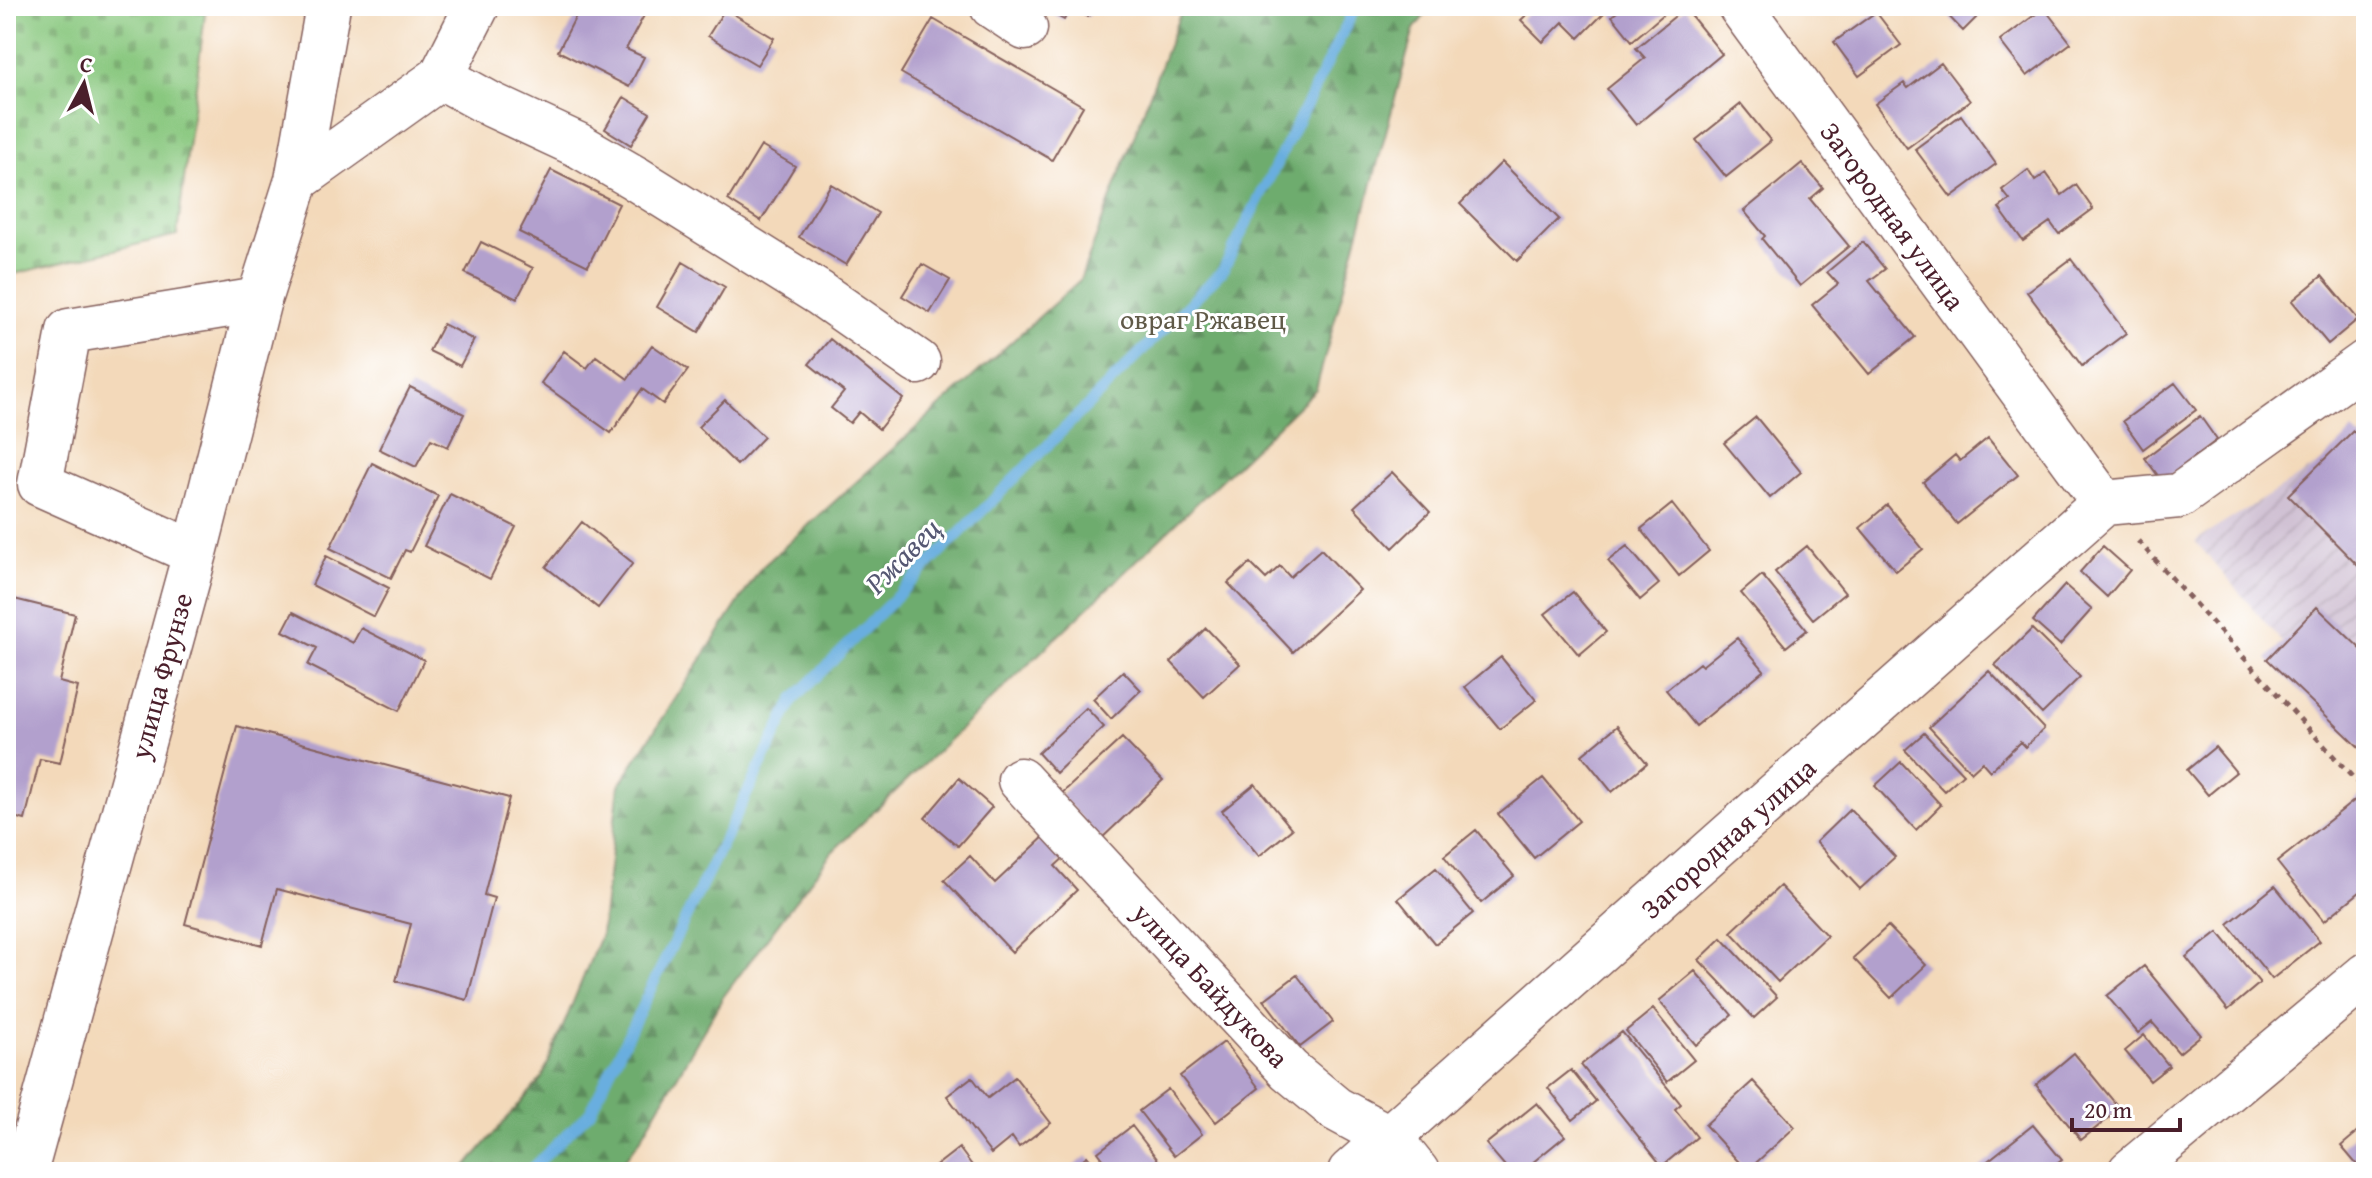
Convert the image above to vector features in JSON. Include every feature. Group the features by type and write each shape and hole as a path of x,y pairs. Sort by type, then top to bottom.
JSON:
{"street":[{"name":"улица Фрунзе","path":"25,1172 195,553 259,300 297,180 328,6"},
{"path":"297,180 441,77 477,6"},
{"name":"Загородная улица","path":"1350,1172 2104,503 1740,6"},
{"path":"441,77 492,105 578,145 635,178 819,293 918,362"},
{"path":"195,553 40,484 69,331 259,300"},
{"path":"2104,503 2179,496 2366,362"},
{"name":"улица Байдукова","path":"1020,780 1289,1070 1336,1109 1390,1138 1417,1172"},
{"path":"2130,1172 2366,975"}],"path":[{"path":"2104,503 2366,792"}],"shaded area":[{"path":"2366,435 2366,740 2195,541"}],"green space":[{"path":"6,6 206,6 177,235 6,276"},
{"name":"овраг Ржавец","path":"1183,6 1432,6 1414,29 1316,389 832,852 723,997 640,1140 615,1172 461,1172 542,1078 601,934 619,785 761,568 1080,280"}],"building":[{"path":"581,6 648,8 626,49 644,57 629,87 558,51"},
{"path":"1039,6 1094,6 1088,17 1071,7 1064,20"},
{"path":"1536,6 1611,6 1579,38 1563,22 1543,42 1521,20"},
{"path":"1624,6 1671,8 1632,41 1612,16"},
{"path":"1939,6 1988,6 1963,31"},
{"path":"1685,8 1722,54 1636,125 1607,89 1645,58 1636,48"},
{"path":"2044,8 2071,43 2027,76 2000,41"},
{"path":"725,9 774,38 757,65 708,36"},
{"path":"1876,12 1901,45 1859,76 1834,42"},
{"path":"933,19 1083,106 1052,160 901,73"},
{"path":"1941,63 1970,101 1907,148 1875,104 1904,83 1908,88"},
{"path":"624,97 650,113 631,145 605,129"},
{"path":"1741,104 1771,141 1726,177 1696,140"},
{"path":"1961,115 1996,164 1951,197 1915,149"},
{"path":"761,146 795,166 761,221 728,200"},
{"path":"1502,162 1559,219 1517,261 1460,204"},
{"path":"1802,163 1823,188 1810,199 1849,246 1800,286 1744,211"},
{"path":"551,170 619,204 588,266 519,232"},
{"path":"2028,170 2035,181 2046,173 2062,195 2076,185 2093,209 2059,234 2050,222 2023,241 1999,208 2010,200 2002,190"},
{"path":"831,184 878,213 846,265 799,237"},
{"path":"481,242 533,268 517,299 465,273"},
{"path":"1863,242 1885,269 1869,281 1915,337 1869,374 1812,305 1838,284 1827,272"},
{"path":"2071,259 2126,333 2082,366 2027,292"},
{"path":"683,262 725,287 699,332 657,307"},
{"path":"922,264 950,280 930,313 902,296"},
{"path":"2322,276 2358,319 2328,344 2292,301"},
{"path":"443,324 474,340 460,366 429,351"},
{"path":"830,339 903,399 879,429 859,412 850,423 831,408 844,392 809,364"},
{"path":"652,345 688,370 663,404 642,389 611,433 541,383 564,351 587,368 596,356 628,379"},
{"path":"2175,383 2196,410 2143,449 2123,421"},
{"path":"410,387 464,414 448,447 431,439 416,467 379,449"},
{"path":"725,400 764,437 737,465 698,427"},
{"path":"2200,416 2217,440 2162,481 2145,458"},
{"path":"1756,417 1801,472 1770,498 1724,443"},
{"path":"2353,431 2366,444 2366,574 2288,495"},
{"path":"1988,438 2018,475 1957,524 1923,482 1955,455 1960,461"},
{"path":"372,463 438,496 410,552 405,550 391,578 330,548"},
{"path":"1392,472 1430,512 1393,548 1354,507"},
{"path":"450,494 516,527 490,579 424,546"},
{"path":"1672,504 1709,551 1679,576 1641,529"},
{"path":"1887,505 1923,549 1896,571 1860,528"},
{"path":"582,522 633,563 598,608 546,567"},
{"path":"1627,546 1659,584 1640,600 1608,561"},
{"path":"1807,546 1845,593 1813,619 1775,572"},
{"path":"2103,546 2130,570 2107,597 2080,572"},
{"path":"1321,549 1360,590 1293,652 1228,583 1250,563 1266,579 1280,566 1290,577"},
{"path":"326,556 389,588 374,617 312,585"},
{"path":"1762,575 1807,630 1786,647 1741,593"},
{"path":"2065,585 2092,609 2060,645 2033,621"},
{"path":"1573,592 1606,632 1579,655 1545,614"},
{"path":"6,597 75,614 59,682 78,687 60,763 40,759 25,820 6,815"},
{"path":"2317,607 2366,654 2366,754 2267,659"},
{"path":"293,612 353,643 361,628 424,660 399,711 308,665 317,648 283,631"},
{"path":"1206,628 1240,664 1204,697 1171,662"},
{"path":"2032,629 2080,677 2042,714 1995,665"},
{"path":"1737,638 1764,670 1696,726 1666,690"},
{"path":"1501,657 1536,700 1500,729 1465,687"},
{"path":"1123,671 1141,690 1111,719 1093,699"},
{"path":"1989,671 2044,729 2025,747 2020,742 1990,771 1982,762 1971,772 1929,727"},
{"path":"1086,708 1104,727 1056,773 1038,753"},
{"path":"237,726 509,798 484,895 494,898 467,1000 396,981 411,924 277,889 262,945 185,924"},
{"path":"1617,726 1647,763 1612,792 1582,755"},
{"path":"1924,733 1963,774 1944,791 1905,750"},
{"path":"1122,738 1163,780 1101,839 1060,795"},
{"path":"2215,747 2236,772 2208,795 2187,770"},
{"path":"1901,762 1941,805 1916,830 1875,786"},
{"path":"959,778 992,807 958,846 925,818"},
{"path":"1543,778 1579,821 1534,858 1498,814"},
{"path":"1255,784 1292,829 1259,856 1222,811"},
{"path":"2360,796 2366,804 2366,887 2324,921 2277,862"},
{"path":"1850,809 1895,857 1860,889 1816,842"},
{"path":"1476,830 1514,876 1481,903 1444,856"},
{"path":"1047,834 1067,855 1055,866 1077,890 1012,952 944,880 970,856 995,883"},
{"path":"1436,868 1473,913 1435,944 1398,899"},
{"path":"1780,886 1827,936 1778,982 1731,932"},
{"path":"2275,886 2320,941 2272,979 2228,924"},
{"path":"1888,926 1926,965 1891,998 1853,958"},
{"path":"2218,932 2260,983 2228,1010 2186,957"},
{"path":"1722,938 1777,997 1754,1018 1699,960"},
{"path":"2144,966 2201,1035 2179,1053 2152,1022 2138,1033 2107,996"},
{"path":"1695,971 1732,1015 1696,1045 1659,1001"},
{"path":"1297,975 1333,1022 1300,1047 1264,1000"},
{"path":"1653,1009 1694,1060 1667,1082 1626,1031"},
{"path":"1622,1032 1681,1104 1675,1109 1697,1137 1662,1166 1581,1065"},
{"path":"2144,1035 2169,1066 2150,1081 2125,1051"},
{"path":"1224,1042 1259,1088 1216,1122 1180,1076"},
{"path":"2074,1053 2120,1109 2081,1140 2036,1085"},
{"path":"1571,1070 1596,1101 1573,1120 1548,1088"},
{"path":"972,1077 988,1098 1015,1077 1051,1123 1019,1147 1012,1137 991,1154 947,1096"},
{"path":"1753,1081 1795,1127 1747,1171 1705,1125"},
{"path":"1168,1089 1202,1134 1174,1156 1139,1111"},
{"path":"1537,1103 1565,1136 1521,1172 1510,1172 1486,1144"},
{"path":"2033,1125 2062,1160 2046,1172 1982,1172 1979,1168"},
{"path":"2366,1125 2366,1172 2363,1172 2341,1146"},
{"path":"1132,1126 1165,1169 1161,1172 1113,1172 1098,1152"},
{"path":"959,1148 977,1172 928,1172"},
{"path":"1087,1156 1100,1172 1066,1172"}],"waterway":[{"name":"Ржавец","path":"528,1172 590,1112 793,700 1223,270 1356,6"}]}
